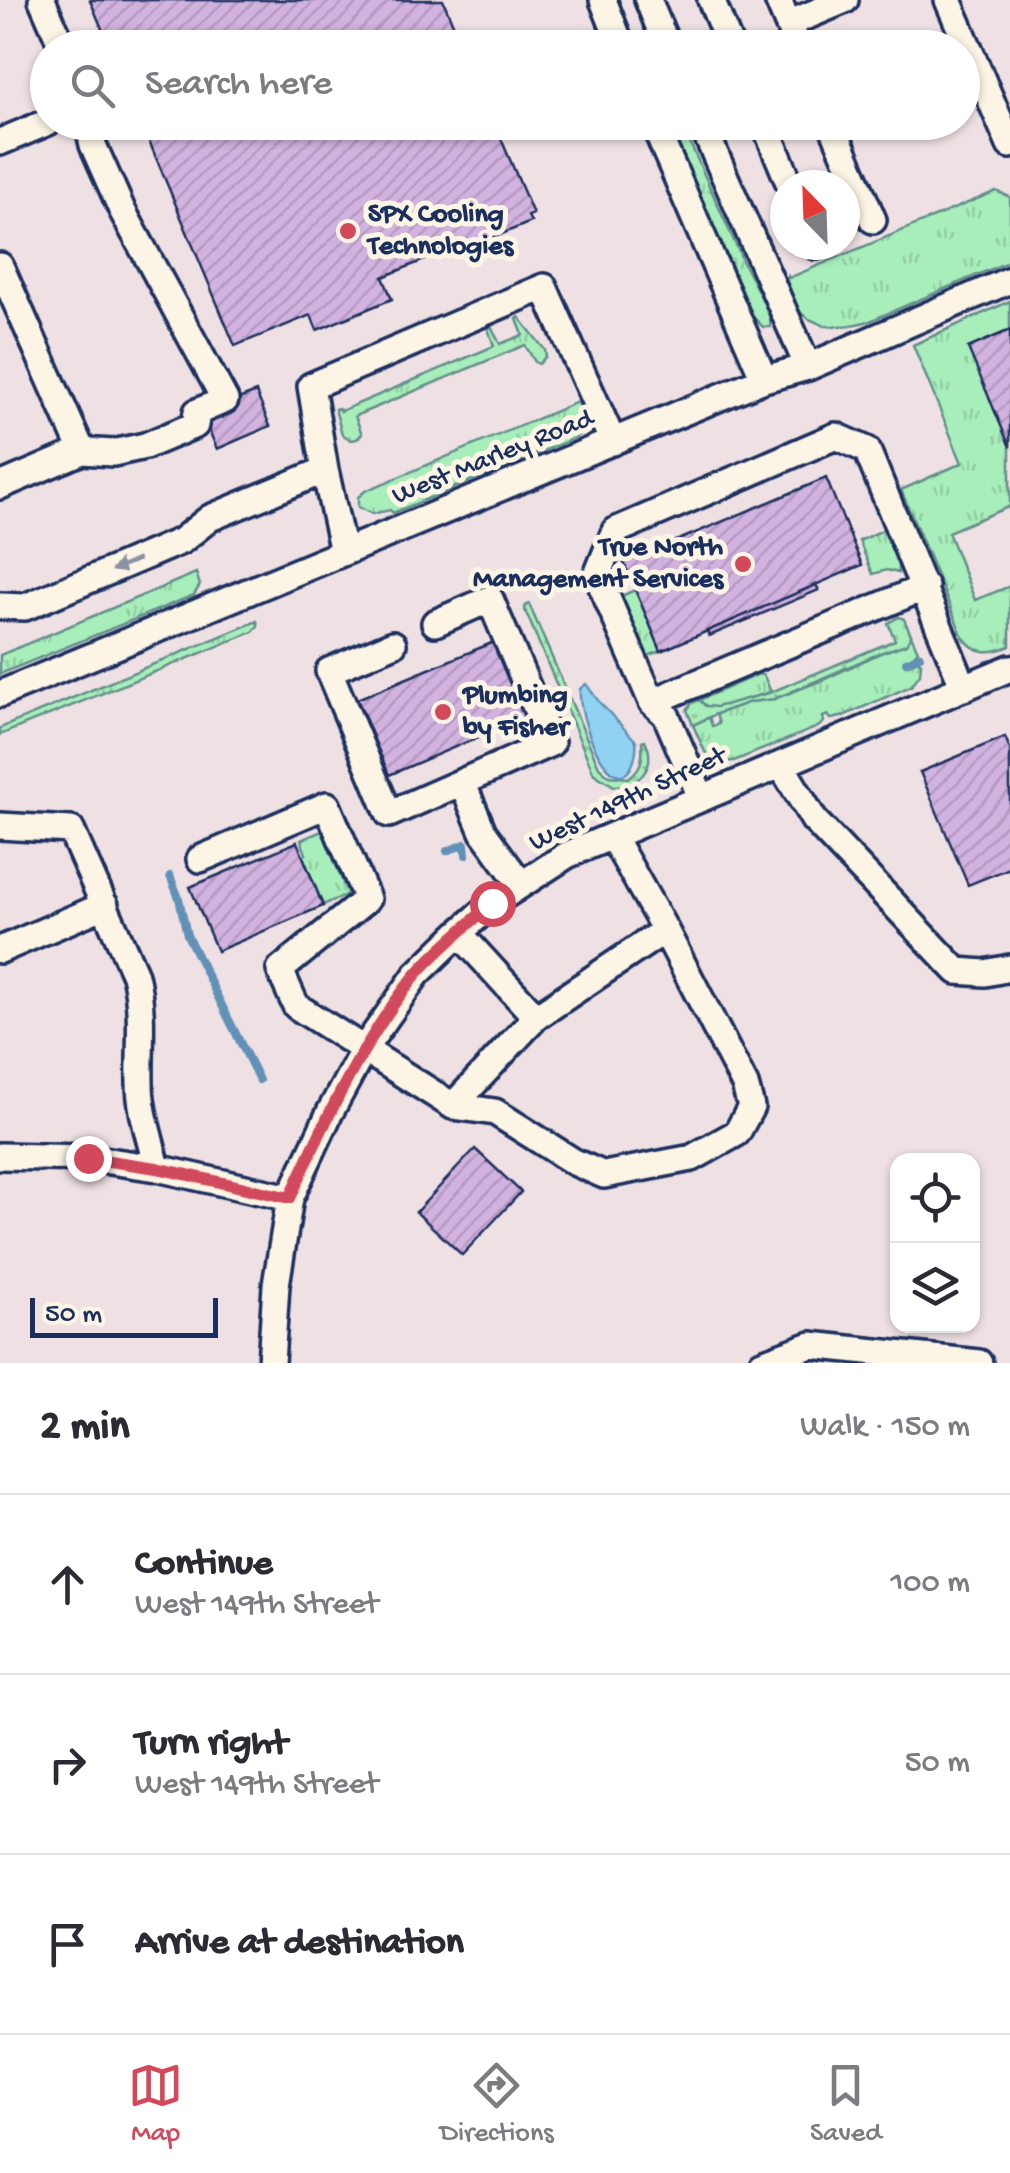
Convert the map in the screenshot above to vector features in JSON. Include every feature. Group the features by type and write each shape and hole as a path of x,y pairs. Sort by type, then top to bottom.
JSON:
{"street":[{"path":"42,0 55,30"},
{"path":"603,0 615,30"},
{"path":"648,0 660,30"},
{"path":"711,0 724,30"},
{"path":"778,0 790,30"},
{"path":"802,30 845,0"},
{"path":"948,0 961,30"},
{"path":"980,75 1010,146"},
{"path":"0,142 30,130"},
{"path":"0,486 82,452 113,453 145,446 195,424 198,412 226,400 122,210 92,140"},
{"path":"661,140 764,379"},
{"path":"709,140 808,367"},
{"path":"771,140 784,170"},
{"path":"839,140 873,220"},
{"path":"0,266 82,452"},
{"name":"West Marley Road","path":"0,694 764,379 808,367 1010,280"},
{"path":"343,552 311,386 544,287 613,442"},
{"path":"702,797 666,714 652,702 597,575 616,531 836,436 867,450 964,688"},
{"path":"13,606 181,542 210,518 325,470"},
{"path":"652,702 925,587"},
{"path":"392,644 329,671 389,814 551,743 490,599 435,622"},
{"name":"West 149th Street","path":"271,1363 276,1284 290,1198 330,1112 364,1050 416,974 492,903 567,855 964,688 1007,678"},
{"path":"781,765 814,820 956,972 985,973 1010,968"},
{"path":"462,782 483,832 521,884"},
{"path":"200,859 327,805 367,900 280,970 296,1006 453,1106 495,1112 574,1162 604,1175 692,1158 738,1133 751,1106 745,1085 612,836"},
{"path":"0,826 71,830 135,975 141,1000 140,1087 157,1168"},
{"path":"0,950 105,905"},
{"path":"453,1106 536,1016 665,930"},
{"path":"460,933 536,1016"},
{"path":"0,1156 88,1158 157,1168 290,1198"},
{"path":"762,1363 803,1356 812,1345 979,1363"}],"green space":[{"path":"674,140 689,140 764,301 770,327 763,327 752,316 734,286"},
{"path":"996,191 1010,197 1010,261 870,321 825,326 801,313 787,289 788,276 832,260 860,260 860,248"},
{"path":"1010,301 1010,511 1008,507 948,532 975,600 1010,586 1010,646 983,651 962,635 901,490 962,463 913,345"},
{"path":"519,317 545,350 546,356 539,364 525,345 355,416 362,434 357,439 342,434 335,409 341,411 494,346 488,329 491,326 500,344 523,335"},
{"path":"577,402 584,421 575,438 393,513 390,510 372,514 358,507 358,497 365,491"},
{"path":"885,529 898,560 898,573 887,570 873,574 859,541"},
{"path":"196,573 200,585 194,595 0,674 0,655"},
{"path":"635,590 661,651 645,657 619,597"},
{"path":"529,604 599,767 609,776 628,778 639,766 645,740 648,766 639,778 614,786 594,774 525,610"},
{"path":"899,617 904,619 911,635 906,644 774,699 750,702 693,725 687,710 692,703 699,700 716,707 769,693 895,640 888,623"},
{"path":"257,621 253,632 0,735 0,728"},
{"path":"911,635 918,651 912,657 914,662 921,663 920,674 911,686 841,717 823,717 824,722 818,727 734,761 716,760 705,752 693,725 709,717 712,726 719,724 716,714 750,702 774,699 823,680 906,644"},
{"path":"759,674 764,676 771,692 716,708 699,700"},
{"path":"322,831 347,892 323,905 303,856 306,854 301,840"}],"water":[{"path":"586,684 636,741 634,762 627,773 616,774 598,753 580,698 580,689"}],"building":[{"path":"90,0 443,0 456,30 102,30"},
{"name":"SPX Cooling Technologies","path":"149,140 502,140 533,214 528,216 531,222 475,245 473,240 383,277 392,299 317,330 311,315 235,346"},
{"path":"1010,330 1010,447 968,348"},
{"path":"256,392 270,426 217,449 202,414"},
{"name":"True North Management Services","path":"826,478 862,565 661,651 624,563"},
{"path":"816,585 819,590 709,636 707,631"},
{"name":"Plumbing by Fisher","path":"494,642 526,717 389,775 357,699"},
{"path":"1005,737 1010,749 1010,868 968,885 920,772"},
{"path":"297,842 323,906 217,951 190,887"},
{"path":"475,1149 521,1192 462,1255 416,1212"}],"waterway":[{"path":"906,662 920,656"},
{"path":"447,851 465,844 466,855"},
{"path":"170,876 187,935 259,1080"}],"place":[{"name":"SPX Cooling Technologies","path":"348,231"},
{"name":"True North Management Services","path":"743,564"},
{"name":"Plumbing by Fisher","path":"443,712"}],"route":[{"path":"88,1158 157,1168 290,1198 330,1112 393,1006 416,974 492,903"}]}
